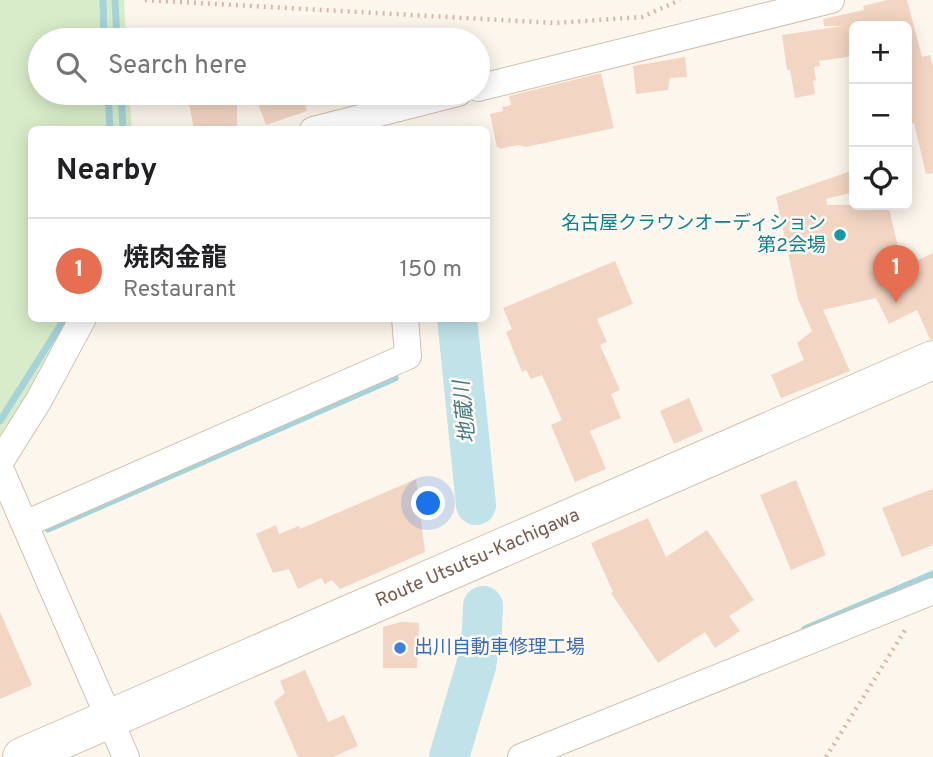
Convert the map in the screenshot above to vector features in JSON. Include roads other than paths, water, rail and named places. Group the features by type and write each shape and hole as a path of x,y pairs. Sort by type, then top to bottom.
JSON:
{"main road":[{"name":"Route Utsutsu-Kachigawa","path":"22,757 933,360"}],"street":[{"path":"490,85 831,0"},
{"path":"344,126 390,120 428,105"},
{"path":"0,462 39,400 81,322"},
{"path":"25,524 408,356 405,322"},
{"path":"0,468 126,757"},
{"path":"521,757 931,592"}],"waterway":[{"path":"103,0 104,28"},
{"path":"115,0 116,28"},
{"path":"109,105 110,126"},
{"path":"122,105 123,126"},
{"path":"0,421 62,322"},
{"name":"地蔵川","path":"457,322 476,505"},
{"path":"48,529 395,378"},
{"path":"805,629 933,574"},
{"name":"地蔵川","path":"449,757 476,666 483,606"},
{"path":"452,752 463,757"}],"place":[{"name":"名古屋クラウンオーディション 第2会場","path":"840,235"},
{"name":"焼肉金龍","path":"896,303"},
{"name":"出川自動車修理工場","path":"400,648"}]}
